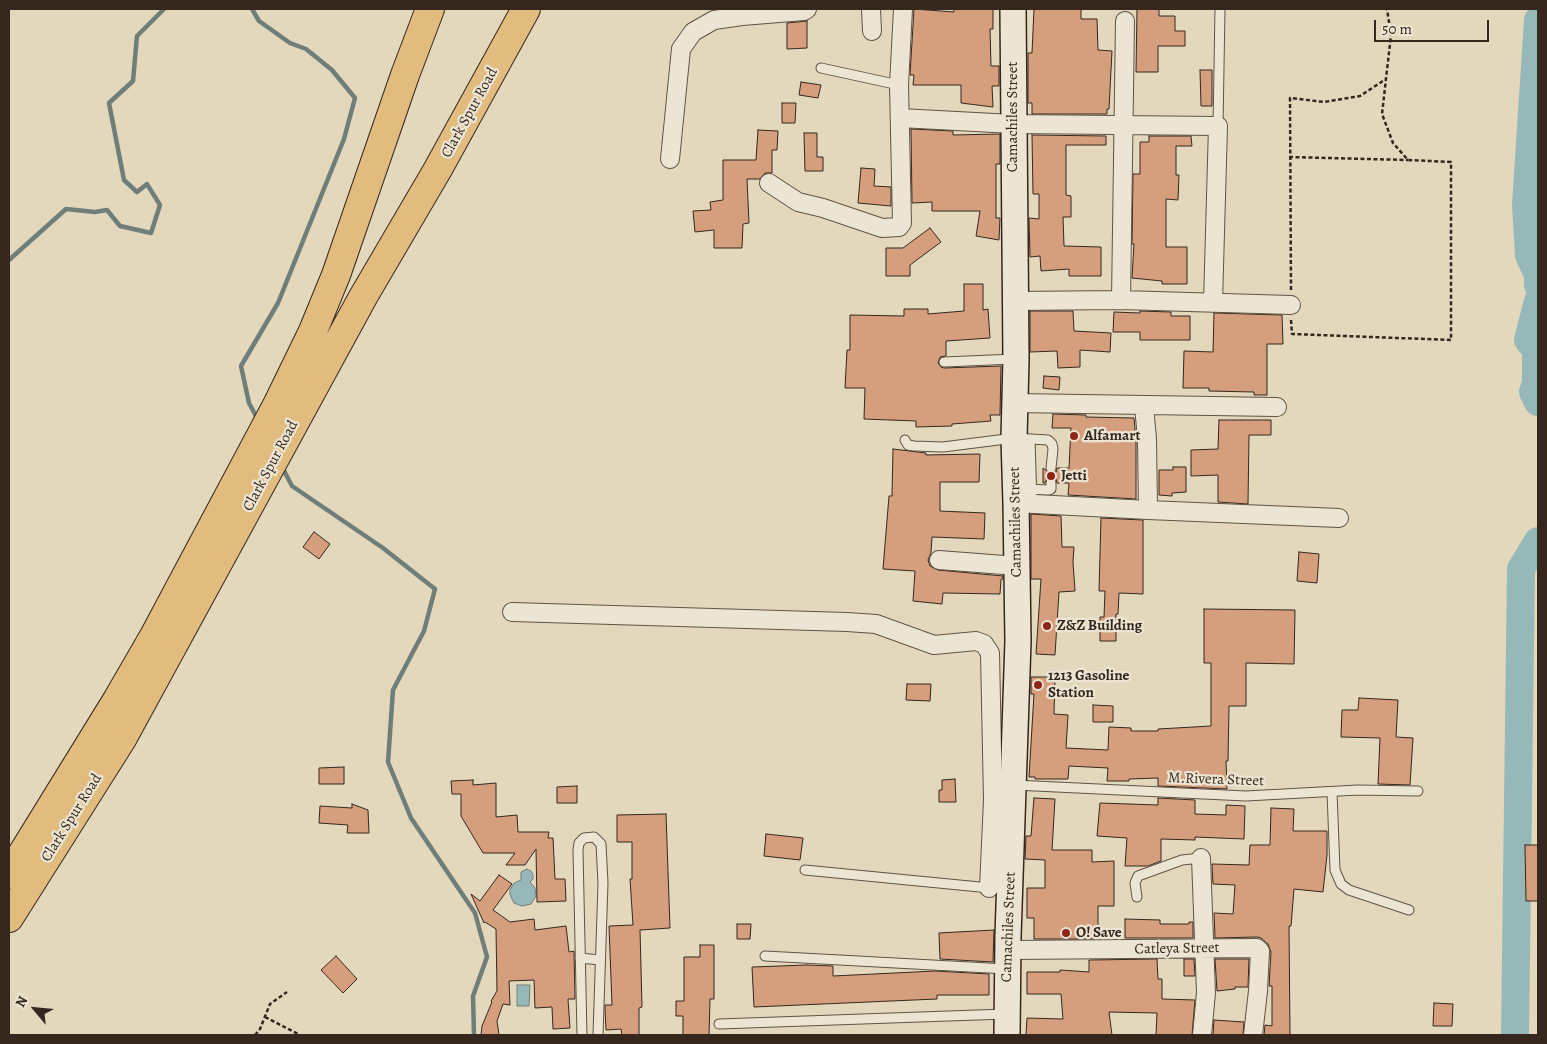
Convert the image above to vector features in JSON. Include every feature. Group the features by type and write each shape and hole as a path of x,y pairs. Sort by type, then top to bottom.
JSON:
{"highway":[{"name":"Clark Spur Road","path":"284,417 313,331 336,275 405,75 430,9"},
{"name":"Clark Spur Road","path":"9,918 122,739 284,417 363,297 438,169 526,9"},
{"name":"Clark Spur Road","path":"9,874 262,460"}],"street":[{"path":"670,159 681,50 693,32 714,20 804,11 807,9"},
{"path":"871,9 872,30"},
{"path":"769,182 798,202 823,208 882,228 899,227 902,223 899,85 903,9"},
{"name":"Camachiles Street","path":"1007,1025 1008,959 999,889 1014,786 1018,641 1017,566 1024,496 1022,438 1015,403 1013,9"},
{"path":"1121,300 1124,21"},
{"path":"900,118 1013,124 1218,126 1212,303"},
{"path":"1015,301 1121,300 1291,305"},
{"path":"1015,403 1276,407"},
{"path":"1144,406 1147,439 1148,510"},
{"path":"1024,496 1148,510 1339,518"},
{"path":"939,560 1017,566"},
{"path":"512,612 847,622 876,624 934,645 976,641 984,644 990,653 994,800 999,889"},
{"path":"1201,858 1204,896 1206,993 1202,1035"},
{"name":"Catleya Street","path":"1008,959 1254,948 1260,951 1258,991 1252,1035"}],"lane":[{"path":"1218,126 1220,9"},
{"path":"821,68 899,85"},
{"path":"944,362 1016,359"},
{"path":"905,440 908,444 914,446 943,447 1022,438 1048,440 1052,444 1051,468"},
{"path":"1024,496 1049,490 1051,489 1051,483"},
{"name":"M.Rivera Street","path":"1014,786 1246,796 1358,790 1418,791"},
{"path":"1332,792 1335,870 1341,884 1349,890 1409,910"},
{"path":"582,1035 578,850 579,843 584,838 594,837 601,844 603,884 598,1035"},
{"path":"1137,896 1135,883 1138,876 1182,860 1201,858"},
{"path":"805,870 999,889"},
{"path":"765,956 1008,959"},
{"path":"580,958 600,960"},
{"path":"718,1024 1007,1025"}],"path":[{"path":"1387,9 1391,35 1382,114 1394,143 1408,160"},
{"path":"1289,156 1451,162 1451,340 1292,334 1289,156 1290,98 1324,102 1360,96 1386,79"},
{"path":"255,1035 260,1029 270,1004 287,992"},
{"path":"265,1017 300,1035"}],"water":[{"path":"527,869 533,875 533,879 530,882 535,888 536,896 531,904 522,906 514,903 510,890 514,883 521,880 521,872"},
{"path":"517,985 530,985 529,1006 517,1006"}],"building":[{"path":"914,9 954,12 954,9 993,9 993,29 990,29 991,66 999,66 999,86 992,86 993,107 961,103 961,85 913,85 914,75 910,75"},
{"path":"1034,9 1081,9 1081,19 1097,19 1098,50 1112,51 1109,109 1107,109 1107,114 1032,114 1032,103 1028,103 1028,53 1032,53"},
{"path":"1137,9 1159,9 1159,16 1175,16 1175,31 1185,31 1185,46 1158,46 1158,72 1136,72"},
{"path":"807,21 807,48 787,49 787,23"},
{"path":"1200,70 1212,70 1212,106 1201,106"},
{"path":"801,82 821,85 818,98 799,95"},
{"path":"782,103 796,103 795,123 782,123"},
{"path":"911,129 953,131 953,135 1000,134 1000,164 996,164 996,218 1000,218 999,240 976,236 980,211 932,211 932,202 912,203"},
{"path":"758,130 778,131 777,150 772,150 772,173 765,173 760,179 747,179 749,223 743,224 742,248 714,248 714,230 695,232 693,211 711,210 710,202 723,200 723,160 756,160"},
{"path":"804,133 817,133 817,157 823,157 823,171 805,171"},
{"path":"1032,135 1106,136 1106,145 1066,145 1066,195 1071,196 1071,217 1063,217 1064,246 1101,247 1101,276 1069,276 1069,269 1041,271 1040,256 1030,257 1029,218 1039,219 1039,194 1033,194"},
{"path":"1149,136 1191,136 1192,146 1176,146 1176,175 1179,175 1178,200 1166,199 1166,247 1187,247 1187,284 1162,284 1162,281 1132,278 1134,244 1132,244 1133,174 1140,174 1140,142 1149,142"},
{"path":"861,168 875,169 874,186 891,187 891,206 858,203"},
{"path":"930,228 941,242 910,265 910,276 886,276 886,248 903,248"},
{"path":"964,284 983,284 983,310 988,309 990,338 946,341 946,356 940,357 938,363 944,368 1001,366 1000,415 990,415 991,421 952,424 952,426 916,427 916,421 864,419 865,388 845,388 847,350 850,350 850,315 904,316 904,309 928,309 928,314 964,311"},
{"path":"1030,311 1073,311 1074,331 1111,333 1110,352 1080,350 1080,367 1058,368 1057,351 1030,352"},
{"path":"1140,311 1171,312 1171,316 1190,316 1190,340 1140,340 1140,332 1113,332 1114,312 1140,313"},
{"path":"1214,313 1282,315 1283,344 1267,344 1267,395 1254,395 1254,392 1209,391 1209,388 1183,388 1184,351 1213,352"},
{"path":"1044,376 1060,377 1059,390 1043,388"},
{"path":"1053,414 1134,418 1136,499 1068,495 1069,483 1057,483 1056,479 1051,477 1047,478 1045,483 1043,483 1043,468 1051,474 1056,472 1057,468 1069,468 1071,428 1052,428"},
{"path":"1219,420 1271,420 1271,435 1249,435 1248,504 1218,502 1218,475 1191,476 1191,450 1218,449"},
{"path":"893,449 926,453 926,455 980,454 979,482 940,482 940,511 985,513 984,539 932,537 931,553 928,560 930,566 938,570 1003,576 1000,594 943,593 942,604 913,601 915,571 883,569 889,496 892,496"},
{"path":"1173,467 1186,467 1186,492 1172,493 1172,496 1159,495 1159,470 1173,470"},
{"path":"1031,514 1061,516 1062,547 1074,547 1075,591 1059,592 1055,655 1036,654 1041,579 1031,579"},
{"path":"1101,518 1143,520 1143,594 1119,593 1118,614 1116,614 1116,641 1100,641 1100,617 1104,617 1105,591 1099,591"},
{"path":"314,532 330,544 319,559 303,547"},
{"path":"1299,552 1319,554 1317,583 1297,581"},
{"path":"1204,609 1295,610 1294,664 1246,663 1246,706 1229,706 1228,761 1226,761 1227,789 1158,786 1158,778 1107,781 1108,768 1069,766 1068,779 1035,779 1035,777 1029,777 1034,694 1031,694 1031,677 1055,677 1054,714 1068,715 1066,748 1108,750 1109,727 1131,728 1131,731 1158,731 1158,729 1211,726 1211,663 1204,663"},
{"path":"907,684 931,684 930,701 906,700"},
{"path":"1359,698 1398,700 1396,737 1413,738 1410,785 1378,784 1380,738 1341,737 1342,710 1358,710"},
{"path":"1093,705 1113,706 1113,722 1093,722"},
{"path":"344,767 344,784 319,784 319,768"},
{"path":"955,779 956,802 939,802 939,790 942,790 942,780"},
{"path":"473,780 473,785 496,783 496,817 517,815 518,832 549,832 548,838 553,838 555,879 565,879 566,901 537,902 536,849 525,865 506,865 515,853 483,853 461,816 461,794 452,794 451,781"},
{"path":"577,786 577,803 557,803 557,787"},
{"path":"1034,798 1055,799 1052,850 1092,850 1092,862 1114,861 1114,906 1098,906 1098,939 1034,939 1034,918 1027,918 1027,888 1045,888 1045,860 1025,859 1026,836 1031,836"},
{"path":"1158,798 1195,800 1195,814 1226,815 1226,805 1245,806 1244,839 1195,837 1195,840 1161,839 1161,861 1148,866 1125,866 1127,838 1097,836 1100,803 1158,805"},
{"path":"352,804 368,810 369,833 347,833 348,825 319,823 320,806 352,808"},
{"path":"1271,808 1294,809 1293,831 1327,831 1327,855 1323,892 1294,889 1291,926 1289,926 1290,1035 1264,1035 1265,1025 1272,1026 1272,986 1269,986 1271,952 1268,944 1257,937 1215,938 1214,913 1233,914 1235,885 1213,884 1212,864 1249,865 1250,845 1270,845"},
{"path":"666,814 670,928 640,930 642,1007 639,1008 639,1035 622,1035 621,1029 606,1030 605,1009 605,1005 612,1005 609,926 633,925 630,879 632,879 632,842 617,842 617,815"},
{"path":"766,834 803,838 800,860 764,856"},
{"path":"1525,845 1538,845 1538,901 1526,901"},
{"path":"499,875 512,884 493,910 510,922 534,919 535,930 566,926 569,952 574,951 575,999 568,999 570,1028 553,1029 552,1007 535,1008 534,980 509,981 510,1005 503,1004 497,1021 499,1035 481,1035 482,1026 491,1001 497,991 496,929 484,923 471,894 480,901"},
{"path":"1125,919 1160,920 1160,924 1189,924 1189,922 1193,922 1193,938 1125,938"},
{"path":"737,924 751,924 750,939 737,939"},
{"path":"994,930 993,962 940,959 939,933"},
{"path":"700,945 714,945 714,999 710,999 709,1035 683,1035 683,1016 676,1016 676,1001 684,1001 684,957 700,957"},
{"path":"336,956 357,979 343,993 321,970"},
{"path":"1157,959 1158,979 1162,979 1162,999 1195,1000 1192,1035 1156,1035 1157,1013 1109,1012 1112,1035 1026,1035 1027,1018 1063,1019 1061,994 1027,994 1027,972 1060,972 1060,970 1089,972 1089,960"},
{"path":"1184,959 1194,959 1195,976 1184,976"},
{"path":"1215,959 1249,959 1248,987 1235,987 1235,989 1217,991"},
{"path":"833,966 833,976 935,971 989,974 989,995 937,995 937,999 754,1007 752,967"},
{"path":"1434,1003 1453,1004 1452,1026 1433,1026"},
{"path":"1214,1020 1244,1022 1243,1035 1213,1035"}],"waterway":[{"path":"9,260 66,209 95,212 107,210 120,226 151,233 160,205 147,184 137,192 124,180 109,103 133,81 137,36 164,9"},
{"path":"252,9 259,21 290,43 306,49 332,70 355,98 344,139 278,303 241,366 249,403 258,420"},
{"path":"1538,20 1526,205 1529,255 1538,275 1538,285"},
{"path":"1538,301 1528,340 1536,350 1536,383 1533,392 1538,402"},
{"path":"281,465 292,486 383,548 435,589 424,631 393,690 388,762 411,818 475,913 487,957 473,996 474,1035"},
{"path":"1515,1035 1521,569 1538,541"}],"place":[{"name":"Alfamart","path":"1074,436"},
{"name":"Jetti","path":"1051,476"},
{"name":"Z&Z Building","path":"1047,626"},
{"name":"1213 Gasoline Station","path":"1038,685"},
{"name":"O! Save","path":"1066,933"}]}
